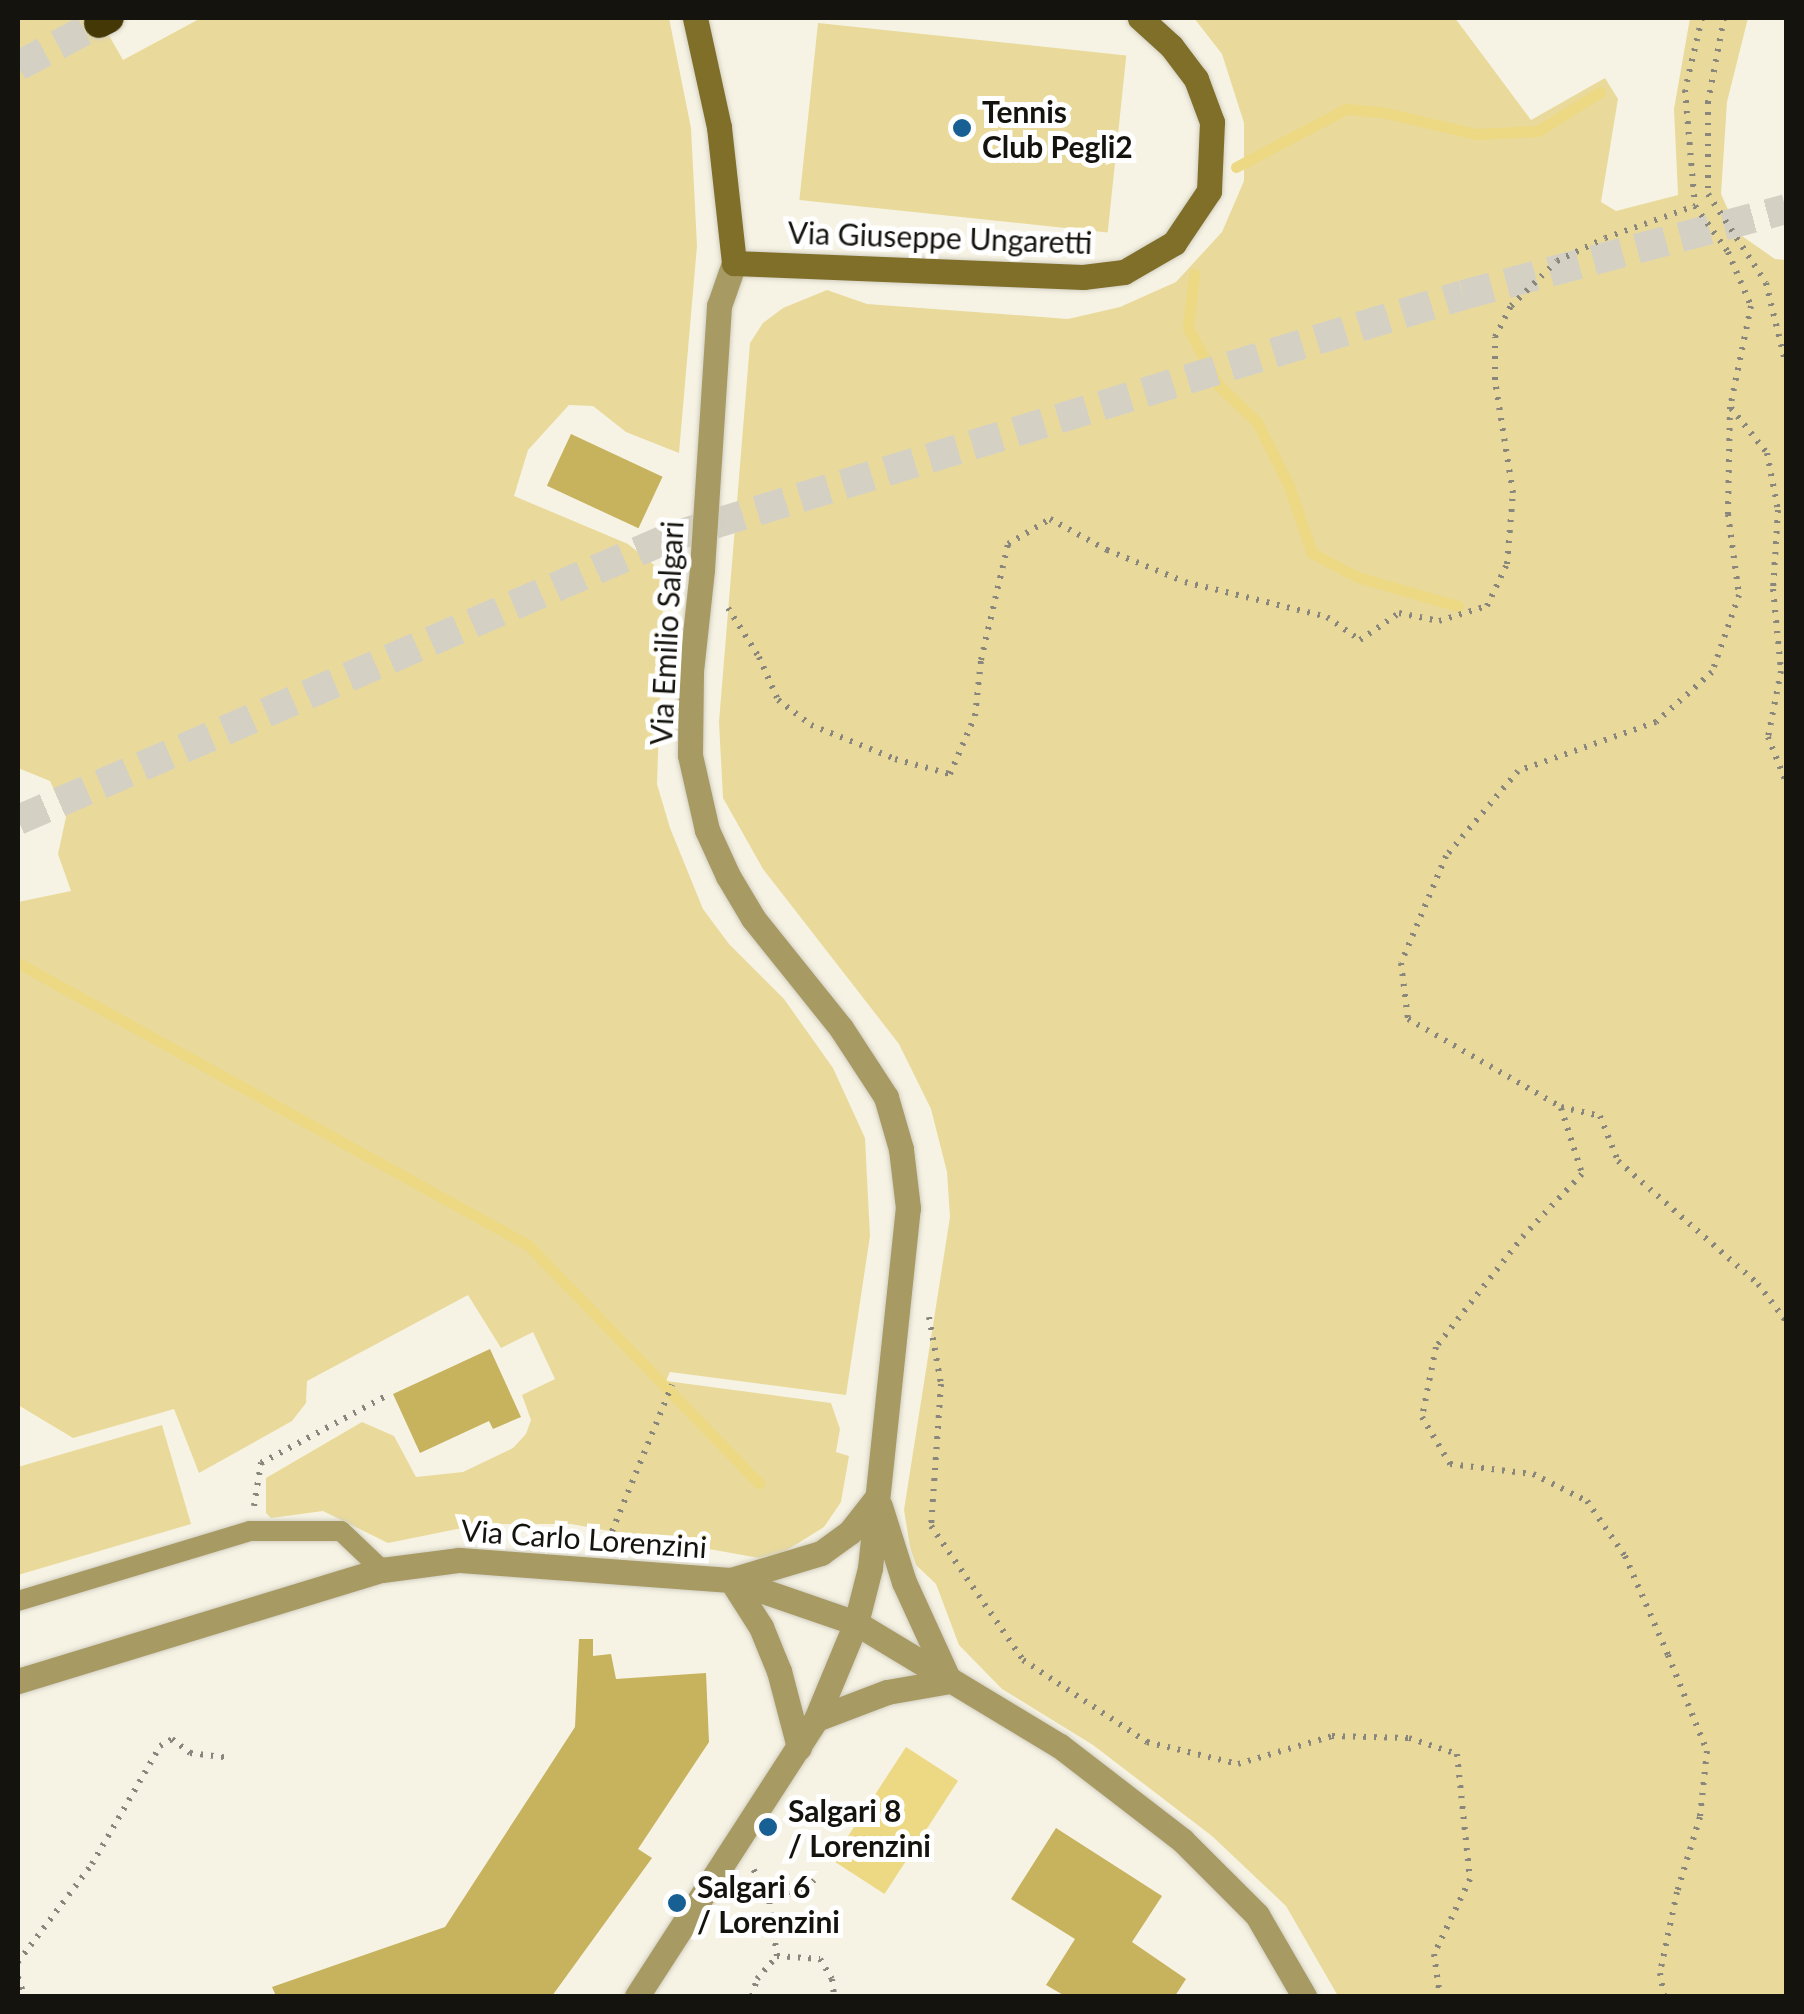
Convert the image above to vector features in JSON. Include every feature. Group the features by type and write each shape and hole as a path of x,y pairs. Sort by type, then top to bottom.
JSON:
{"street":[{"name":"Via Emilio Salgari","path":"637,1996 816,1719 856,1624 870,1568 908,1208 901,1150 886,1098 840,1028 752,918 707,830 690,755 690,671 702,569 720,306 734,263 719,126 695,18"},
{"name":"Via Giuseppe Ungaretti","path":"734,263 1083,277 1124,272 1174,243 1209,191 1212,122 1196,79 1171,46 1140,18"},
{"name":"Via Emilio Salgari","path":"878,1496 904,1582 950,1681"},
{"path":"798,1748 779,1671 761,1628 732,1580 822,1553 850,1532 878,1496"},
{"name":"Via Carlo Lorenzini","path":"18,1680 382,1570 459,1560 598,1567 732,1580 856,1624"},
{"path":"856,1624 1060,1746 1182,1840 1257,1915 1304,1996"},
{"path":"816,1719 886,1692 950,1681"}],"lane":[{"path":"18,1601 250,1531 342,1531 382,1570"}],"path":[{"path":"1702,18 1685,90 1695,206 1728,252 1751,306 1730,407 1728,514 1739,595 1712,672 1656,722 1518,771 1446,856 1402,963 1408,1019 1561,1107 1600,1116 1618,1161 1758,1284 1786,1320"},
{"path":"1724,18 1708,102 1708,194 1766,283 1786,365"},
{"path":"702,569 759,657 778,700 826,734 950,774 976,716 981,660 1008,544 1050,519 1108,550 1185,582 1327,617 1360,640 1398,612 1439,620 1488,606 1508,564 1513,493 1495,380 1496,337 1510,306 1558,261 1605,238 1695,206"},
{"path":"1730,407 1767,453 1778,510 1773,589 1781,671 1768,737 1786,782"},
{"path":"1561,1107 1582,1174 1524,1234 1436,1347 1422,1417 1450,1464 1533,1474 1587,1502 1624,1556 1668,1655 1707,1751 1700,1817 1677,1892 1660,1972 1664,1996"},
{"path":"926,1298 941,1384 931,1526 1023,1660 1147,1742 1238,1764 1332,1736 1408,1738 1457,1754 1470,1880 1434,1954 1440,1996"},
{"path":"598,1567 672,1385"},
{"path":"250,1531 261,1463 384,1397"},
{"path":"18,1962 92,1864 160,1746 172,1739 190,1753 228,1758"},
{"path":"731,1849 759,1875 770,1900 777,1956 757,1980 752,1996"},
{"path":"770,1900 806,1889 814,1880"},
{"path":"777,1956 820,1959 832,1979 834,1996"},
{"path":"18,1976 24,1996"}],"shaded area":[{"path":"18,18 99,18 123,60 201,18 669,18 691,128 697,246 679,453 626,432 593,406 569,405 528,450 514,496 628,544 664,573 657,784 670,828 703,909 729,944 784,999 833,1068 865,1138 870,1236 846,1395 670,1372 666,1381 831,1403 840,1429 836,1452 849,1456 841,1502 824,1527 784,1552 759,1558 571,1524 482,1524 388,1543 323,1511 271,1518 266,1513 266,1478 362,1422 394,1436 416,1477 463,1472 513,1448 526,1434 531,1420 522,1395 555,1379 533,1332 501,1348 468,1295 307,1381 306,1403 292,1421 199,1473 174,1409 73,1438 18,1405 18,902 71,891 58,854 66,817 50,781 18,768"},
{"path":"1194,18 1455,18 1531,120 1605,78 1618,99 1601,202 1616,211 1678,195 1674,109 1690,18 1748,18 1727,102 1721,194 1739,234 1775,259 1786,260 1786,1996 1338,1996 1286,1906 1212,1836 1093,1745 1002,1689 959,1645 936,1584 916,1565 910,1547 904,1510 950,1217 947,1172 931,1109 899,1044 763,869 723,798 719,722 750,343 763,323 783,308 827,290 867,304 1068,319 1120,307 1176,282 1222,232 1244,181 1244,123 1222,54"},
{"name":"Tennis Club Pegli2","path":"818,23 1126,55 1108,232 799,200"},
{"path":"162,1425 191,1524 18,1575 18,1467"},
{"path":"906,1747 958,1781 884,1894 832,1860"}],"building":[{"path":"571,434 663,477 638,528 547,486"},
{"path":"490,1349 521,1417 493,1429 489,1421 420,1453 393,1394"},
{"path":"579,1639 593,1639 593,1656 611,1654 616,1679 706,1673 709,1742 638,1849 652,1858 552,1996 276,1996 272,1987 445,1927 575,1727"},
{"path":"1056,1828 1162,1896 1132,1942 1186,1979 1175,1996 1065,1996 1046,1985 1075,1939 1011,1899"}],"waterway":[{"path":"1236,167 1346,109 1382,112 1476,134 1538,131 1600,92"},
{"path":"1194,274 1188,328 1219,386 1257,422 1289,486 1312,553 1357,577 1458,606"},
{"path":"18,963 528,1245 759,1483"}],"tunnel":[{"path":"18,66 99,23"},
{"path":"18,820 671,537 1463,295 1786,209"}],"place":[{"name":"Tennis Club Pegli2","path":"962,128"},
{"name":"Salgari 8 / Lorenzini","path":"768,1827"},
{"name":"Salgari 6 / Lorenzini","path":"677,1903"}]}
